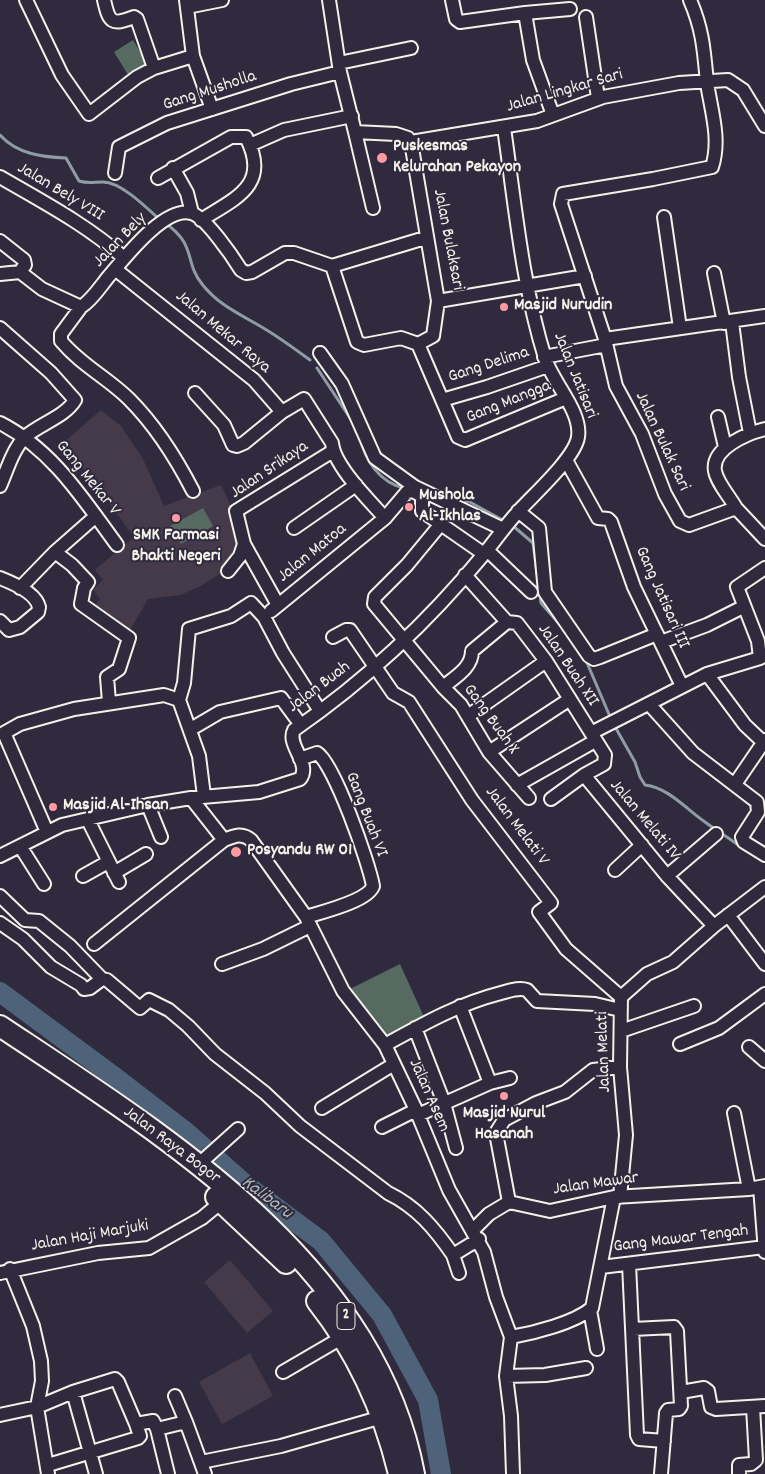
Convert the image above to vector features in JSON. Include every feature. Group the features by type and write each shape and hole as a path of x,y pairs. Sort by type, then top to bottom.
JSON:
{"highway":[{"name":"Jalan Raya Bogor","path":"0,1026 202,1161 226,1197 299,1278 343,1337 357,1361 382,1417 399,1474"},
{"name":"Jalan Raya Bogor","path":"0,1041 115,1118 226,1197 281,1240 332,1296 366,1347 389,1392 409,1451 414,1474"}],"street":[{"path":"26,0 62,75 89,114 136,76 154,68 193,56"},
{"path":"104,0 108,17 113,22 120,23 134,18 137,19 154,68"},
{"path":"212,109 193,56 186,3 222,0"},
{"path":"328,0 340,67 373,208"},
{"path":"452,0 456,19 460,22 570,9"},
{"path":"690,0 703,36 707,83"},
{"path":"525,13 533,60 553,115"},
{"path":"586,17 598,98"},
{"name":"Gang Musholla","path":"115,173 116,151 122,145 167,123 340,67 411,48"},
{"name":"Jalan Lingkar Sari","path":"411,142 537,121 598,98 678,83 707,83 728,80 738,84 743,90 765,126"},
{"name":"Jalan Bulak Sari","path":"707,83 715,131 714,160 711,168 562,196 561,204 565,221 586,276 620,396 642,434 659,483 680,521 689,526 736,508"},
{"path":"158,178 231,137 246,137 250,145 284,130 352,116"},
{"name":"Jalan Jatisari","path":"504,128 527,286 546,361 566,398 576,423 578,435 566,460 510,521"},
{"path":"355,132 396,134 408,138 411,142"},
{"name":"Jalan Bulaksari","path":"411,142 415,155 425,238 438,301 586,276"},
{"name":"Jalan Bely","path":"193,491 177,460 129,399 95,374 61,341 61,334 81,307 124,258 165,221 196,216 241,195 251,184 254,175 250,145"},
{"path":"173,168 183,184 196,216 246,273 256,270 276,256 290,252 332,266 425,238"},
{"name":"Jalan Bely VIII","path":"0,177 78,223 102,239 124,258"},
{"path":"664,216 680,328"},
{"path":"0,241 24,260 24,265 20,272"},
{"path":"332,266 357,342 364,345 401,338 418,344 442,400"},
{"name":"Jalan Mekar Raya","path":"115,269 254,380 282,412"},
{"path":"0,274 20,272 42,289 81,307"},
{"path":"714,273 728,322 750,433"},
{"path":"418,344 432,336 438,301"},
{"path":"606,342 680,328 765,316"},
{"path":"0,328 52,373 75,400 49,422 25,438 15,453 0,486"},
{"name":"Gang Delima","path":"442,400 487,387 546,361 606,342"},
{"path":"320,353 342,384 375,458 415,487 510,521 539,528 544,588 589,656 594,659 707,625 744,607"},
{"path":"194,393 224,425 233,445 237,446 244,443 282,412 304,399 332,443 333,451 356,486 385,518"},
{"name":"Gang Mangga","path":"442,400 458,437 465,440 566,398"},
{"path":"718,417 725,447"},
{"name":"Gang Mekar V","path":"0,424 25,438 51,459 117,545"},
{"path":"765,429 750,433 725,447 715,463 715,472 736,508 765,539"},
{"name":"Jalan Srikaya","path":"278,605 244,544 236,516 237,510 333,451"},
{"name":"Gang Jatisari III","path":"566,460 598,518 611,522 634,587 682,686"},
{"path":"294,528 356,486"},
{"name":"Jalan Matoa","path":"264,617 385,518 408,492 412,491 422,495 421,509 440,525"},
{"path":"20,588 55,552 96,516"},
{"name":"Jalan Buah","path":"1,854 62,825 148,805 204,796 259,792 296,780 303,774 292,734 376,667 404,641 486,552 510,521"},
{"path":"440,525 486,552 531,592"},
{"name":"Gang Buah X","path":"440,525 407,565 375,598 376,607 443,687 453,695 489,752 528,798"},
{"path":"228,571 240,556 244,544"},
{"path":"55,552 72,565 88,582 84,588 81,604 129,637 120,668 107,677 110,702"},
{"path":"517,785 593,737 614,721 708,674 760,658 758,641 737,587 765,568"},
{"name":"Jalan Buah XII","path":"465,575 507,622 516,623 546,662 593,737"},
{"path":"0,578 20,588 38,604 38,612 12,631 0,622"},
{"path":"204,796 199,756 180,700 184,682 189,629 231,616 252,603 264,617 294,672 320,711"},
{"path":"443,687 469,665 472,660 472,651 507,622"},
{"path":"333,637 346,630 350,630 376,667"},
{"path":"468,716 546,662"},
{"name":"Jalan Melati V","path":"376,667 393,693 410,702 472,800 551,903 539,912 566,949 620,1003"},
{"path":"708,674 734,712 764,741 735,784"},
{"path":"47,832 2,734 20,724 40,718 110,702 168,695 180,700"},
{"path":"191,729 220,712 281,698 301,725"},
{"path":"489,752 570,699"},
{"path":"649,704 693,753 757,802 759,807 742,834 743,840 765,855"},
{"name":"Jalan Melati IV","path":"593,737 605,755 604,764 584,775 667,876 714,926"},
{"name":"Gang Buah VI","path":"300,759 317,752 325,762 345,802 373,882 369,893 308,922"},
{"path":"551,799 584,775"},
{"path":"94,944 224,840 191,798"},
{"path":"148,805 161,837"},
{"path":"88,820 113,872"},
{"path":"667,876 716,834"},
{"name":"Jalan Asem","path":"224,840 239,835 246,836 251,840 308,922 343,991 385,1046 417,1112 449,1190 476,1235 511,1337 506,1376 511,1416 513,1474"},
{"path":"615,870 642,845"},
{"path":"20,846 44,884"},
{"path":"83,876 113,872 146,854"},
{"name":"Jalan Melati","path":"590,1310 617,1197 626,1135 620,1067 620,1003 647,974 673,962 714,926 765,887"},
{"path":"0,896 25,920 37,920 70,946 102,979 107,980 140,1008 149,1000 169,1010 188,1026 215,1054 265,1093 300,1126 388,1194 403,1200 442,1237 453,1255 459,1273"},
{"path":"728,915 765,964"},
{"path":"222,964 263,948 308,922"},
{"path":"0,923 23,939 51,967 82,985 84,989 90,988 102,979"},
{"path":"385,1046 438,1015 460,1006 522,988 528,990 537,1002 620,1003"},
{"path":"680,1044 719,1028 765,994"},
{"path":"460,1006 490,1083"},
{"path":"621,1031 694,1006"},
{"path":"415,1028 444,1103 456,1148"},
{"path":"749,1046 765,1060"},
{"path":"322,1108 394,1064"},
{"path":"453,1255 476,1235 489,1214 509,1202 496,1133 499,1125 515,1112 565,1092 593,1070 620,1067"},
{"path":"382,1127 490,1083 510,1078"},
{"path":"734,1113 758,1187 765,1252"},
{"path":"202,1161 238,1129"},
{"name":"Jalan Mawar","path":"509,1202 550,1211 617,1197 758,1187"},
{"name":"Jalan Haji Marjuki","path":"5,1271 98,1254 149,1248 202,1218 226,1197"},
{"name":"Gang Mawar Tengah","path":"601,1267 765,1247"},
{"path":"630,1264 638,1436 641,1439 664,1441"},
{"path":"0,1415 37,1407 73,1392 115,1379 136,1424 139,1438 92,1452 48,1469 37,1407 42,1381 41,1361 33,1326 5,1271"},
{"path":"511,1337 550,1326 590,1310 597,1349"},
{"path":"633,1329 676,1328 681,1408 668,1410 666,1413 661,1474"},
{"path":"283,1372 343,1337"},
{"path":"506,1376 554,1374 586,1368"},
{"path":"681,1392 704,1388 708,1391 711,1407 716,1409 759,1406 756,1460 751,1464 739,1465 739,1474"},
{"path":"73,1392 92,1452 96,1474"},
{"path":"175,1396 203,1468 382,1417"},
{"path":"136,1424 153,1421 157,1428 168,1474"},
{"path":"157,1428 186,1422"}],"shaded area":[{"name":"SMK Farmasi Bhakti Negeri","path":"101,410 121,426 143,459 164,506 221,485 232,508 238,548 234,561 220,574 199,587 180,595 148,599 130,630 126,630 94,607 100,599 93,589 103,580 95,570 134,537 64,442"},
{"path":"230,1260 273,1311 247,1333 204,1282"},
{"path":"250,1353 273,1396 222,1424 199,1382"}],"green space":[{"path":"133,40 149,66 130,78 114,52"},
{"path":"203,508 213,526 181,544 170,526"},
{"path":"400,964 424,1017 385,1041 348,990"}],"waterway":[{"path":"0,135 14,146 30,153 66,158 79,181 88,183 103,182 118,186 133,196 160,220"},
{"path":"165,223 182,239 197,276 209,292 223,304 271,332 310,360"},
{"path":"317,368 352,421"},
{"path":"360,438 370,462 381,476 395,485 404,488"},
{"path":"461,504 468,501 506,522"},
{"path":"512,525 533,543 541,603 562,627"},
{"path":"585,658 611,719"},
{"path":"614,725 635,762 645,785 662,790 670,795 741,847"},
{"name":"Kalibaru","path":"0,992 186,1132 246,1185 321,1241 382,1315 428,1400 441,1474"}],"place":[{"name":"Puskesmas Kelurahan Pekayon","path":"382,158"},
{"name":"Masjid Nurudin","path":"504,307"},
{"name":"Mushola Al-Ikhlas","path":"409,507"},
{"name":"SMK Farmasi Bhakti Negeri","path":"176,518"},
{"name":"Masjid Al-Ihsan","path":"53,807"},
{"name":"Posyandu RW 01","path":"236,852"},
{"name":"Masjid Nurul Hasanah","path":"504,1096"}]}
